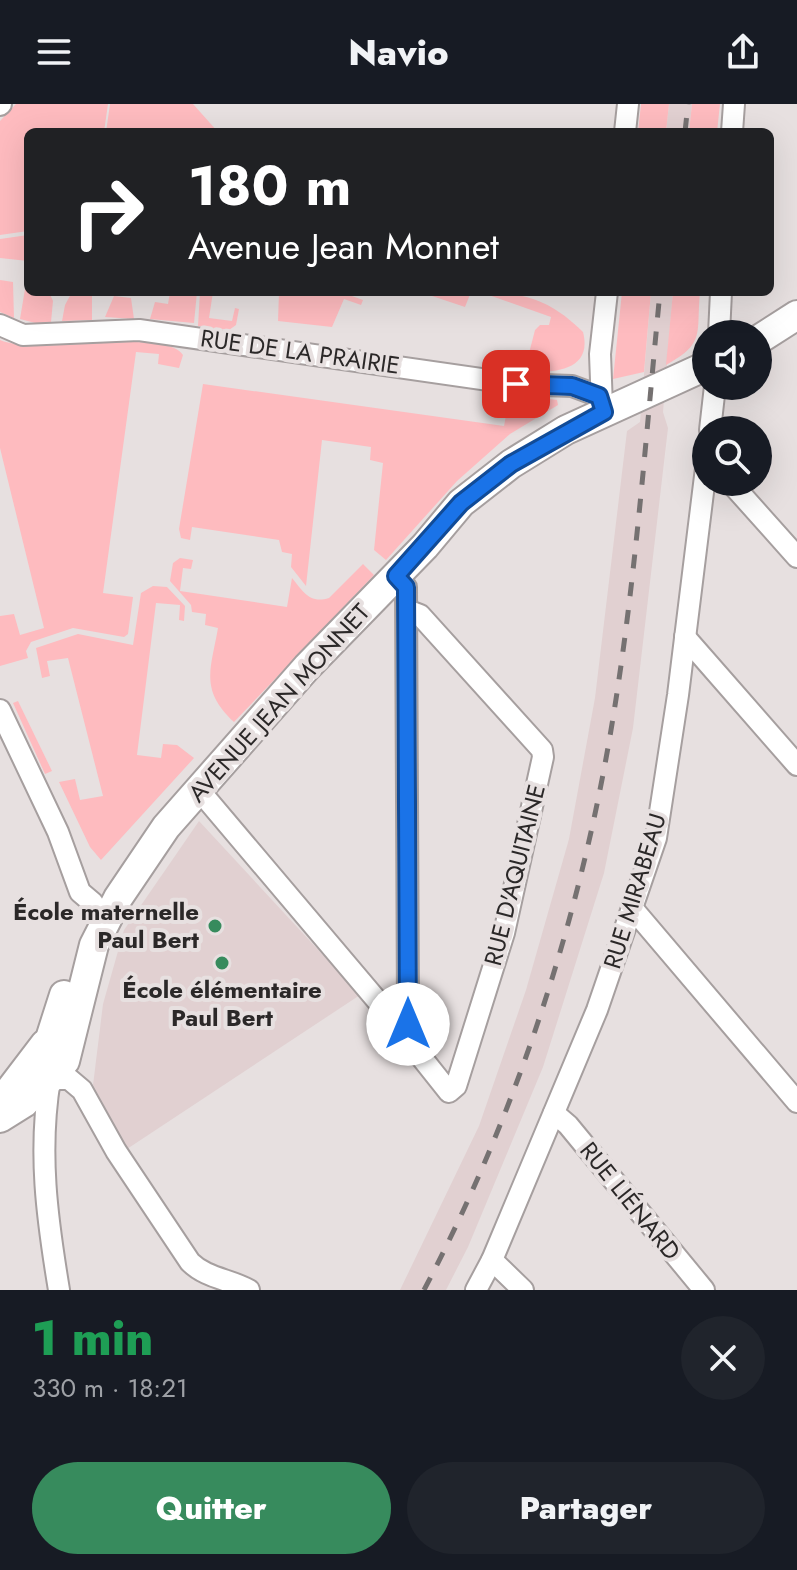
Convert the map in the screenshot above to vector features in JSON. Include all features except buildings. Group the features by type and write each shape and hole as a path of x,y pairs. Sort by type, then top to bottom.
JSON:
{"main road":[{"path":"772,331 797,315"},
{"name":"AVENUE JEAN MONNET","path":"105,902 146,843 166,827 307,667 396,576 461,503 511,464 602,404 692,371"},
{"path":"0,1103 36,1059 49,1037 105,902"},
{"path":"0,1118 24,1103 65,1061 80,968"},
{"path":"49,1037 41,1067 50,1079"}],"street":[{"path":"625,128 628,104"},
{"path":"732,128 734,104"},
{"path":"602,404 607,296"},
{"path":"720,320 721,296"},
{"name":"RUE DE LA PRAIRIE","path":"0,325 23,335 139,330 516,384 572,386 602,404"},
{"name":"RUE MIRABEAU","path":"476,1290 492,1260 554,1113 633,909 656,838 703,496"},
{"path":"743,496 797,557"},
{"name":"RUE D'AQUITAINE","path":"396,576 406,587 407,610 410,1043 449,1092 456,1086 504,933 543,757 542,750 420,615 407,610"},
{"path":"685,637 797,765"},
{"path":"0,710 6,742 58,832 80,892 105,902"},
{"path":"199,790 380,1004 396,1013 408,1010"},
{"path":"633,909 797,1102"},
{"path":"59,1290 42,1181 44,1116 50,1079 69,1079 82,1090 116,1151 204,1281 231,1280 249,1290"},
{"name":"RUE LIÉNARD","path":"554,1113 568,1125 704,1290"},
{"path":"492,1260 523,1290"}],"shaded area":[{"path":"16,104 108,104 105,128 24,128 24,232 0,235 0,121"},
{"path":"110,104 193,104 214,128 107,128"},
{"path":"641,104 669,104 666,128 638,128"},
{"path":"669,104 692,104 689,128 666,128"},
{"path":"692,104 720,104 717,128 689,128"},
{"path":"24,236 24,261 0,258 0,239"},
{"path":"0,280 13,282 14,318 0,312"},
{"path":"24,295 51,296 51,322 39,324 20,319"},
{"path":"70,296 92,296 92,320 62,321"},
{"path":"114,296 131,298 134,319 105,317"},
{"path":"169,296 197,296 194,323 150,319 155,302 168,304"},
{"path":"200,296 212,296 209,318 232,321 235,308 239,309 236,325 229,330 198,326"},
{"path":"279,296 352,296 363,300 361,305 344,299 332,327 278,321"},
{"path":"432,296 469,296 465,307"},
{"path":"491,296 523,296 536,300 560,312 583,332 585,344 579,360 564,369 534,372 527,361 535,330 540,325 549,325 551,317"},
{"path":"622,296 651,296 644,372 613,379"},
{"path":"651,296 673,296 663,412 668,428 633,728 604,873 543,1067 468,1247 446,1290 400,1290 479,1126 526,990 569,839 595,698 627,431 640,422"},
{"path":"673,296 700,296 698,320 692,320 692,344 666,365"},
{"path":"0,340 42,345 152,343 171,347 183,355 179,368 158,364 159,354 136,352 103,593 133,597 128,634 124,637 73,628 31,642 26,651 28,658 0,666 0,616 14,614 20,635 44,628 0,448"},
{"path":"203,384 504,426 510,394 557,400 558,405 510,434 457,481 386,560 374,550 383,463 370,460 371,447 322,440 306,586 291,567 292,554 282,552 279,540 192,527 190,540 181,538 179,529"},
{"path":"180,558 193,560 191,569 183,568 180,591 287,607 292,578 311,598 322,599 329,598 363,564 374,575 234,722 216,699 210,678 218,628 205,625 206,614 192,612 191,605 170,581 173,563"},
{"path":"153,586 167,587 185,606 184,621 179,620 180,605 156,603 137,755 161,758 163,744 177,745 194,758 101,860 90,847 59,782 75,779 80,800 103,796 68,658 47,661 50,676 42,678 36,648 78,634 133,645 141,593"},
{"path":"18,701 52,771 45,774 13,703"},
{"name":"École élémentaire Paul Bert","path":"199,821 360,995 127,1149 93,1085 103,1004 124,930"}],"railway":[{"path":"685,128 688,104"},
{"path":"424,1290 458,1223 516,1083 564,939 583,866 600,792 621,665 660,296"}],"place":[{"name":"École maternelle Paul Bert","path":"215,926"},
{"name":"École élémentaire Paul Bert","path":"222,963"}],"route":[{"path":"408,1024 406,587 396,576 461,503 511,464 566,430 604,412 599,396 572,386 516,384"}]}
